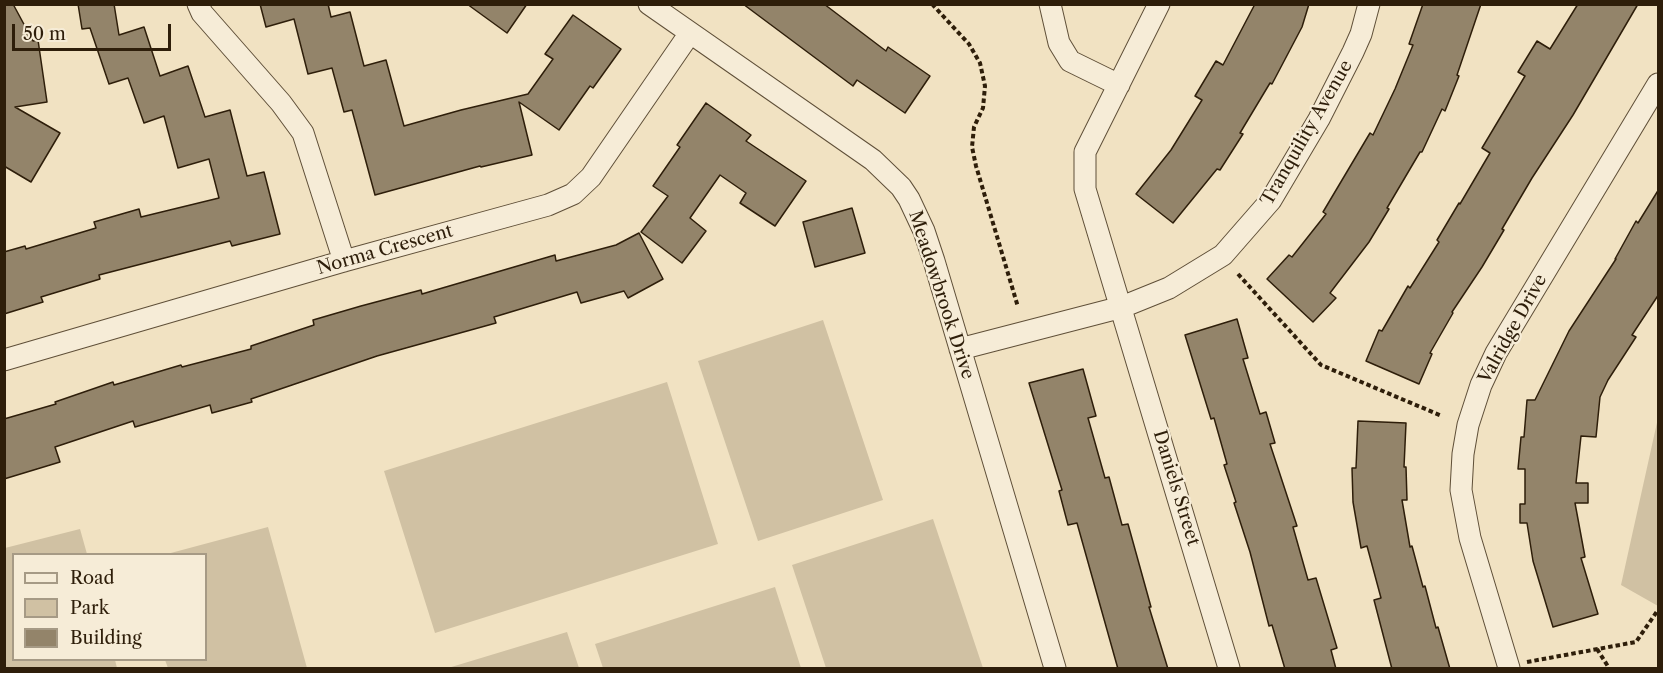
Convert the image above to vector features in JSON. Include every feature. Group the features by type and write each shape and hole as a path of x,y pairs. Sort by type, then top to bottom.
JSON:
{"street":[{"path":"198,4 202,13 281,103 303,133 344,261"},
{"name":"Meadowbrook Drive","path":"649,4 873,160 901,188 924,231 1055,669"},
{"path":"1050,4 1059,43 1070,61 1119,85"},
{"name":"Daniels Street","path":"1160,4 1085,152 1086,189 1229,669"},
{"name":"Tranquility Avenue","path":"960,349 1122,307 1168,288 1223,255 1271,200 1313,129 1344,73 1361,34 1368,4"},
{"name":"Norma Crescent","path":"4,360 344,261 548,205 573,194 591,177 690,33"},
{"name":"Valridge Drive","path":"1509,667 1470,538 1461,490 1463,454 1468,425 1481,386 1496,353 1659,84"}],"path":[{"path":"932,4 969,44 980,63 985,86 983,108 974,127 972,147 1018,307"},
{"path":"1238,274 1321,364 1442,417"},
{"path":"1509,667 1636,642 1659,610"},
{"path":"1597,649 1609,669"}],"green space":[{"path":"823,320 883,500 758,541 698,361"},
{"path":"667,382 718,544 435,633 384,471"},
{"path":"1658,418 1658,606 1621,585"},
{"path":"933,519 983,668 826,668 792,565"},
{"path":"268,527 307,668 168,668 165,661 207,661 207,553 171,553"},
{"path":"80,529 87,553 12,553 12,661 115,661 117,668 5,668 5,548"},
{"path":"775,587 801,668 603,668 595,644"},
{"path":"567,632 579,668 448,668"}],"building":[{"path":"4,4 13,4 33,41 38,40 47,102 15,107 60,133 31,182 4,166"},
{"path":"78,4 114,4 119,35 144,27 160,76 188,66 205,117 230,110 247,176 264,172 280,234 232,246 230,241 99,275 100,279 41,297 43,302 4,314 4,252 25,246 26,249 96,228 94,222 139,209 141,217 219,198 209,159 178,168 164,116 144,123 128,78 109,84 90,28 82,29"},
{"path":"260,4 328,4 331,17 350,12 364,66 386,60 404,126 528,94 553,59 545,54 573,15 621,49 593,88 590,86 559,130 519,102 532,155 480,166 375,195 352,110 344,112 332,68 308,74 294,19 266,27"},
{"path":"467,4 527,4 507,33"},
{"path":"743,4 824,4 886,51 888,47 930,76 905,113 857,80 853,86"},
{"path":"1255,4 1309,4 1302,27 1272,84 1270,83 1240,133 1243,134 1220,170 1217,169 1173,223 1136,194 1171,150 1202,100 1195,96 1216,61 1223,65"},
{"path":"1423,4 1481,4 1457,75 1459,76 1445,111 1442,109 1422,152 1369,242 1330,293 1336,298 1313,322 1267,279 1289,255 1292,257 1326,214 1323,212 1370,133 1373,135 1413,45 1409,44"},
{"path":"1578,4 1638,4 1573,115 1532,178 1482,267 1452,312 1430,353 1432,354 1419,384 1366,361 1379,330 1382,331 1408,286 1410,288 1439,242 1437,240 1490,153 1482,148 1525,76 1518,72 1537,41 1550,49"},
{"path":"706,103 751,135 746,141 806,181 775,226 740,203 746,193 720,175 690,218 706,231 682,263 641,232 668,196 653,186 680,147 677,145"},
{"path":"1659,189 1659,294 1632,335 1636,337 1608,380 1600,397 1596,437 1581,436 1576,483 1588,483 1588,503 1575,503 1585,557 1581,558 1598,614 1553,627 1533,561 1527,523 1520,523 1520,504 1525,504 1525,469 1518,469 1521,437 1524,437 1527,400 1535,400 1569,331 1616,259 1636,221 1638,223"},
{"path":"852,208 865,253 815,267 803,222"},
{"path":"639,233 663,279 628,298 624,291 581,303 577,292 494,317 496,323 377,356 251,399 252,402 212,413 210,405 135,427 133,421 55,447 60,462 4,479 4,419 56,404 55,402 113,382 114,385 181,365 182,367 251,349 251,346 314,325 313,320 421,290 422,294 555,255 556,261 616,245"},
{"path":"1237,319 1248,358 1243,359 1260,414 1266,412 1275,443 1270,444 1297,526 1293,527 1308,580 1316,578 1337,648 1331,650 1336,669 1285,669 1272,625 1269,626 1250,552 1234,503 1236,502 1224,465 1227,464 1214,418 1211,419 1185,335"},
{"path":"1083,369 1096,416 1088,418 1105,478 1109,477 1122,525 1128,524 1151,607 1149,607 1168,669 1118,669 1077,523 1068,525 1059,491 1062,490 1029,383"},
{"path":"1358,421 1406,423 1404,467 1406,467 1407,500 1402,500 1410,547 1412,546 1450,669 1392,669 1374,600 1381,598 1367,546 1361,548 1353,502 1352,468 1356,468"}]}
